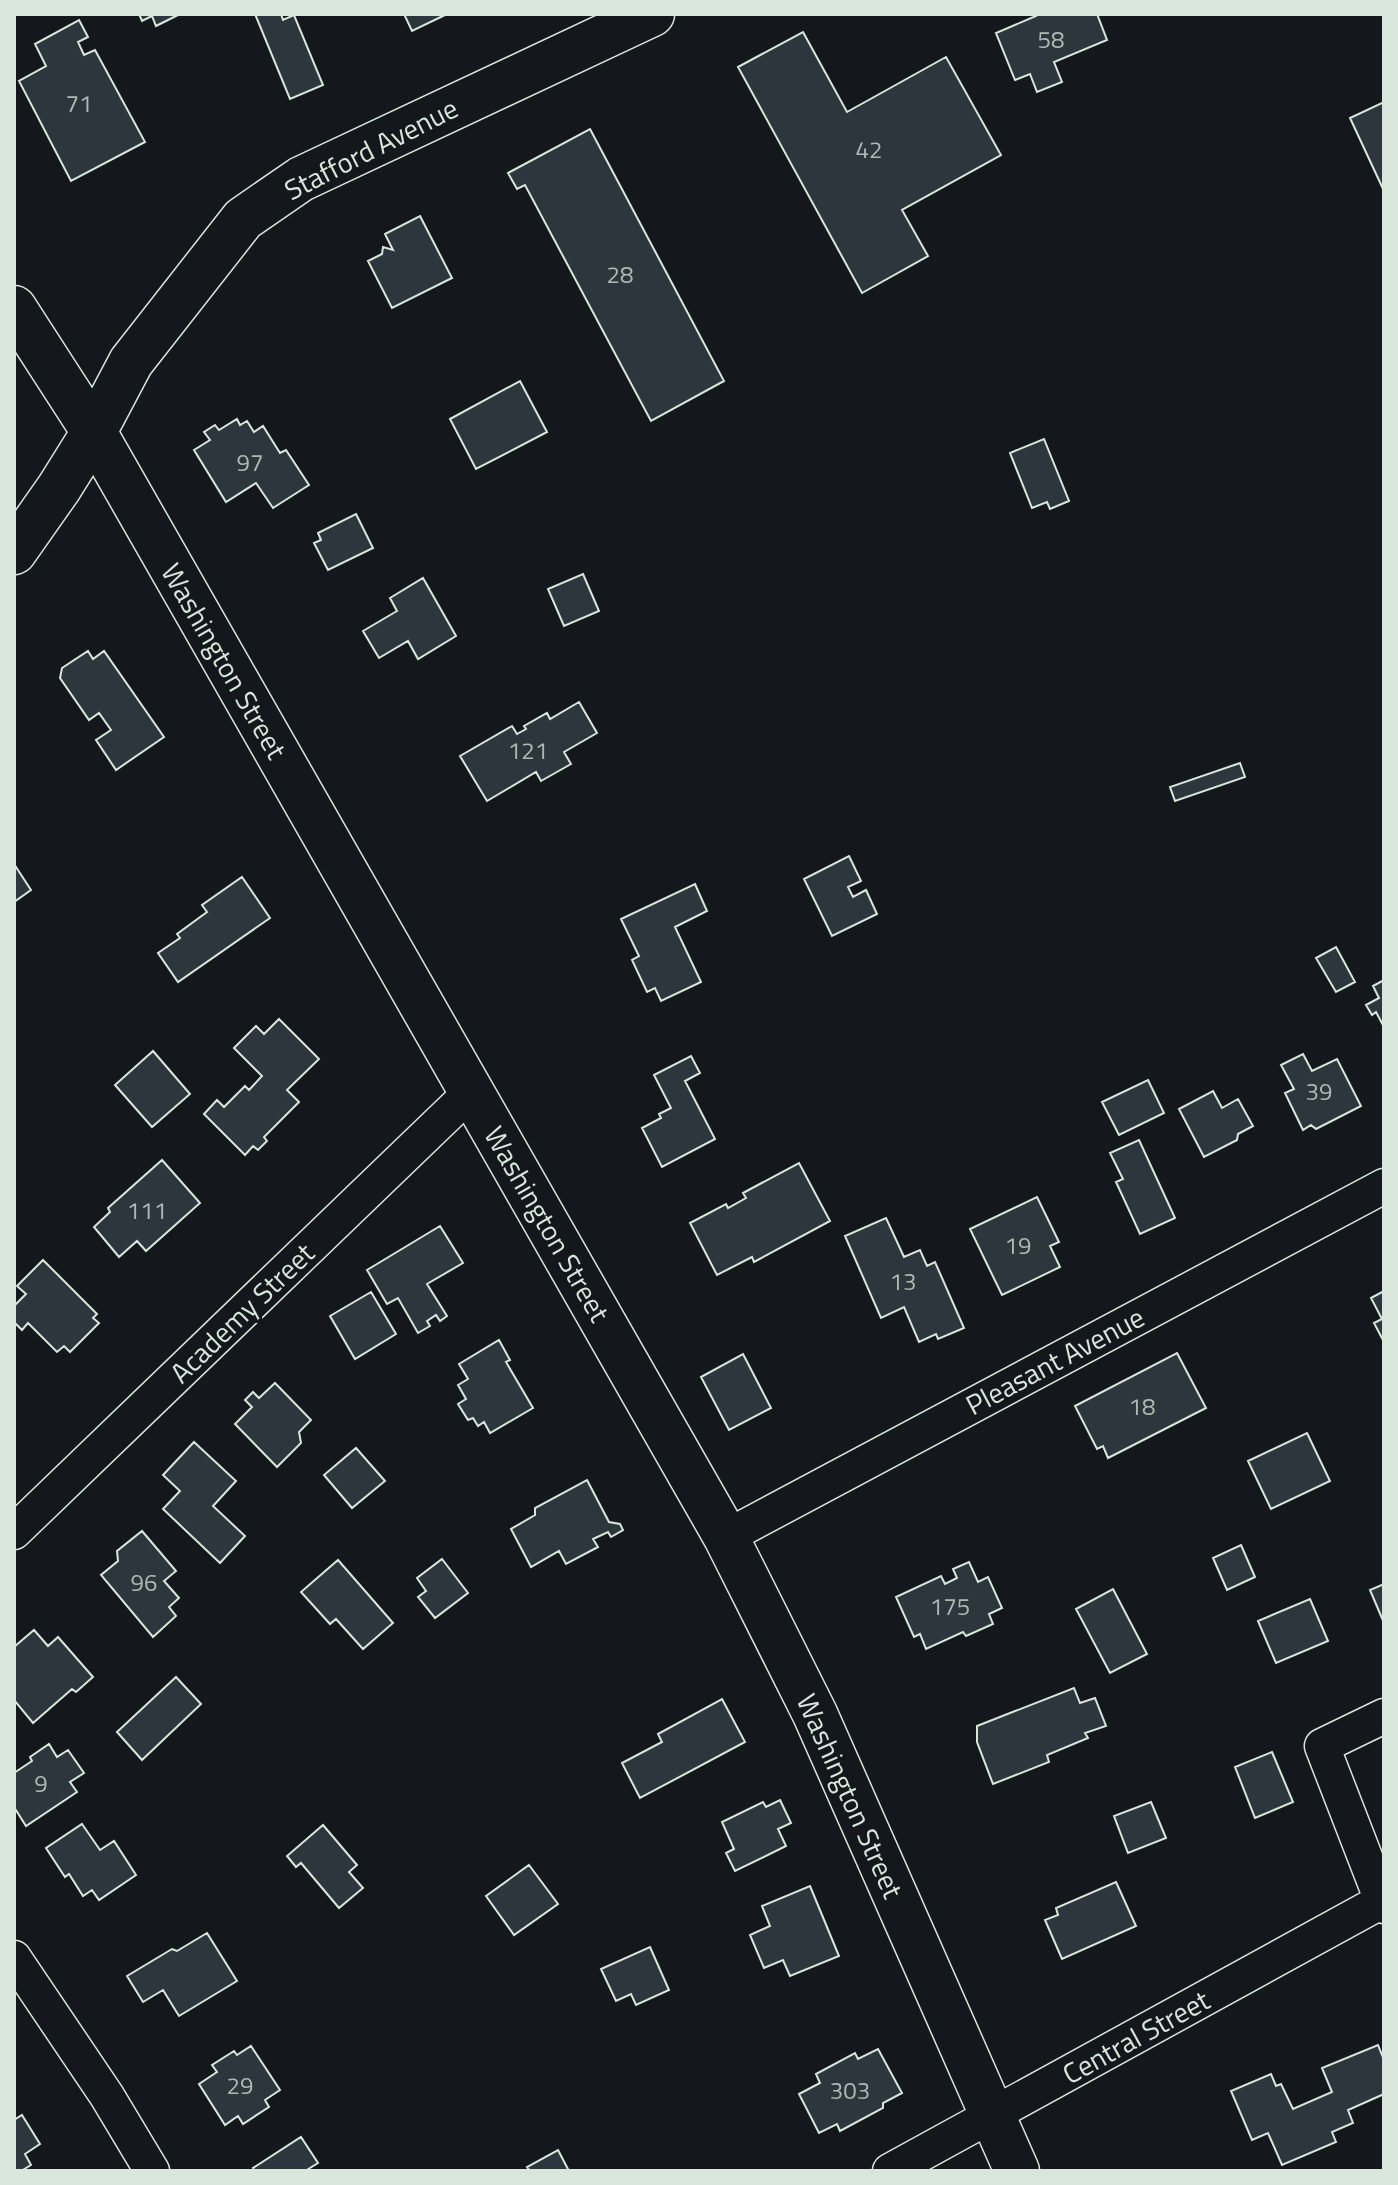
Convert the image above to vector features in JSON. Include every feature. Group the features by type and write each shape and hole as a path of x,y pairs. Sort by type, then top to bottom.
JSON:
{"main road":[{"name":"Stafford Avenue","path":"14,552 94,432 131,362 243,219 301,179 652,14"},
{"name":"Washington Street","path":"14,308 94,432 726,1537 815,1714 1017,2171"}],"street":[{"name":"Academy Street","path":"14,1532 470,1093"},
{"name":"Pleasant Avenue","path":"726,1537 1384,1186"},
{"path":"1383,1903 1322,1746 1384,1716"},
{"name":"Central Street","path":"890,2171 1383,1903"},
{"path":"14,1958 107,2096 152,2171"}],"building":[{"path":"139,14 180,14 156,26 152,16 142,21"},
{"path":"255,14 281,14 283,20 294,15 323,85 290,99"},
{"path":"404,14 447,14 412,31"},
{"path":"1035,14 1097,14 1107,40 1054,62 1062,82 1037,92 1030,74 1015,80 996,33"},
{"path":"79,20 88,37 78,42 84,55 95,50 145,142 71,181 19,81 46,66 35,44"},
{"path":"803,32 847,112 946,57 1001,155 902,210 928,256 862,293 738,67"},
{"path":"1384,102 1384,191 1350,118"},
{"path":"590,129 724,381 651,421 525,185 517,189 508,173"},
{"path":"420,216 452,278 392,308 368,261 382,254 383,247 393,250 385,234"},
{"path":"520,381 547,432 476,469 450,419"},
{"path":"237,419 240,425 247,421 254,432 263,426 280,453 286,450 309,485 273,508 256,483 226,502 194,450 210,440 204,432 215,425 219,430"},
{"path":"1044,439 1069,501 1050,509 1047,502 1032,508 1010,453"},
{"path":"356,514 373,548 328,570 314,543 321,540 318,533"},
{"path":"583,574 599,611 564,626 548,589"},
{"path":"423,578 456,636 418,659 408,641 379,658 363,631 397,611 390,598"},
{"path":"88,651 93,659 104,651 164,737 116,770 96,740 111,730 99,713 89,720 60,678 62,668"},
{"path":"579,702 597,733 564,752 571,764 541,781 536,772 487,801 460,756 512,726 517,734 526,729 524,726 547,713 550,719"},
{"path":"1240,763 1245,777 1175,801 1170,787"},
{"path":"849,856 861,881 848,887 853,897 866,890 877,914 832,936 804,879"},
{"path":"14,864 31,890 14,902"},
{"path":"242,877 270,918 178,982 158,953 180,938 177,934 207,912 202,905"},
{"path":"695,884 707,911 675,927 701,982 661,1001 655,988 647,992 632,960 639,956 621,919"},
{"path":"1336,947 1355,982 1336,992 1316,958"},
{"path":"1384,980 1384,1027 1376,1012 1372,1015 1366,1005 1379,998 1373,986"},
{"path":"279,1019 319,1059 287,1090 299,1102 264,1137 267,1141 258,1150 253,1146 245,1155 204,1114 217,1100 224,1107 245,1086 249,1090 262,1076 234,1048 256,1026 264,1034"},
{"path":"153,1051 190,1094 152,1127 115,1085"},
{"path":"1303,1054 1312,1071 1337,1059 1361,1106 1316,1129 1311,1125 1303,1130 1285,1093 1294,1089 1281,1065"},
{"path":"691,1056 700,1073 685,1081 715,1139 662,1167 642,1128 661,1118 659,1114 671,1108 654,1075"},
{"path":"1148,1080 1164,1113 1119,1135 1102,1102"},
{"path":"1213,1091 1222,1108 1238,1099 1253,1126 1238,1134 1237,1140 1204,1157 1179,1109"},
{"path":"1139,1140 1175,1218 1140,1234 1116,1182 1123,1179 1110,1153"},
{"path":"162,1160 200,1203 146,1251 137,1241 119,1257 94,1227 110,1212 108,1208"},
{"path":"799,1163 830,1221 754,1262 752,1257 717,1275 690,1223 726,1204 728,1208 746,1198 743,1193"},
{"path":"1037,1197 1059,1242 1050,1246 1060,1267 1002,1295 970,1229"},
{"path":"886,1218 904,1257 920,1250 927,1266 935,1262 964,1328 938,1339 936,1334 919,1342 904,1307 881,1318 845,1236"},
{"path":"440,1226 463,1263 427,1284 447,1316 440,1321 436,1315 427,1321 430,1326 418,1333 398,1298 387,1304 367,1270"},
{"path":"43,1260 97,1314 93,1318 99,1323 70,1352 64,1346 57,1352 28,1323 22,1330 14,1322 14,1306 26,1294 17,1286"},
{"path":"1384,1291 1384,1342 1374,1323 1382,1319 1371,1298"},
{"path":"371,1292 396,1334 355,1359 330,1316"},
{"path":"499,1340 510,1360 506,1362 533,1408 490,1433 484,1422 478,1426 473,1418 468,1420 458,1404 466,1399 458,1385 468,1379 459,1364"},
{"path":"1177,1353 1206,1408 1108,1458 1103,1446 1097,1449 1075,1406"},
{"path":"743,1354 771,1408 729,1430 701,1377"},
{"path":"275,1383 311,1420 299,1432 301,1443 277,1467 235,1424 252,1407 245,1400 253,1392 259,1398"},
{"path":"1307,1433 1330,1481 1271,1509 1248,1461"},
{"path":"194,1442 236,1481 213,1506 245,1536 220,1563 163,1509 180,1491 163,1475"},
{"path":"356,1448 385,1481 352,1508 324,1475"},
{"path":"587,1480 609,1522 620,1524 623,1530 611,1537 608,1532 593,1539 598,1547 566,1564 559,1551 531,1567 511,1529 535,1515 535,1508"},
{"path":"142,1531 176,1571 164,1581 179,1598 169,1607 176,1616 153,1637 101,1575 118,1561 117,1551"},
{"path":"1241,1545 1255,1577 1227,1590 1213,1558"},
{"path":"442,1559 468,1593 435,1618 418,1597 426,1591 417,1578"},
{"path":"338,1560 393,1623 363,1649 336,1619 330,1624 301,1592"},
{"path":"969,1562 978,1582 988,1577 1002,1608 989,1614 993,1624 966,1636 963,1632 926,1649 920,1634 914,1637 896,1597 941,1576 945,1584 957,1578 953,1569"},
{"path":"1384,1584 1384,1623 1370,1590"},
{"path":"1113,1589 1147,1654 1110,1673 1076,1609"},
{"path":"1310,1599 1328,1641 1276,1663 1258,1621"},
{"path":"34,1630 48,1646 58,1637 93,1677 76,1692 72,1689 33,1723 14,1700 14,1647"},
{"path":"176,1677 201,1704 142,1760 117,1732"},
{"path":"1074,1688 1080,1703 1095,1698 1106,1726 1085,1733 1088,1738 1047,1755 1049,1762 993,1784 977,1742 977,1726"},
{"path":"722,1699 745,1742 640,1798 622,1763 662,1742 658,1734"},
{"path":"49,1744 57,1757 68,1750 84,1773 70,1782 77,1792 26,1826 14,1807 14,1773"},
{"path":"1272,1752 1293,1802 1255,1818 1235,1767"},
{"path":"780,1800 791,1823 778,1829 786,1846 735,1871 726,1853 734,1849 722,1822 763,1802 766,1807"},
{"path":"1151,1802 1166,1838 1128,1853 1114,1816"},
{"path":"82,1824 100,1850 114,1841 136,1875 99,1900 92,1890 83,1896 69,1874 65,1877 46,1848"},
{"path":"323,1825 357,1865 349,1872 363,1888 339,1908 301,1863 296,1867 287,1856"},
{"path":"529,1865 558,1904 514,1935 486,1896"},
{"path":"1116,1882 1136,1926 1062,1959 1045,1920 1058,1915 1056,1908"},
{"path":"810,1886 839,1956 790,1976 783,1960 764,1968 750,1935 770,1926 762,1906"},
{"path":"207,1933 237,1981 179,2016 163,1990 143,2002 127,1976 172,1949 177,1951"},
{"path":"650,1947 669,1990 636,2005 631,1994 616,2001 601,1969"},
{"path":"1378,2045 1384,2060 1384,2094 1348,2110 1353,2123 1332,2132 1336,2142 1282,2165 1268,2133 1252,2140 1231,2091 1271,2074 1276,2086 1281,2084 1293,2109 1332,2092 1322,2068"},
{"path":"251,2046 280,2090 265,2100 269,2107 243,2124 238,2116 225,2125 199,2084 217,2072 212,2065 234,2051 237,2055"},
{"path":"878,2049 902,2093 883,2103 883,2108 840,2131 837,2124 819,2133 799,2094 820,2083 816,2074 855,2053 858,2059"},
{"path":"22,2115 40,2144 25,2154 31,2165 14,2171 14,2120"},
{"path":"301,2137 318,2163 305,2171 255,2171 253,2168"},
{"path":"558,2150 569,2171 530,2171 527,2167"}]}
